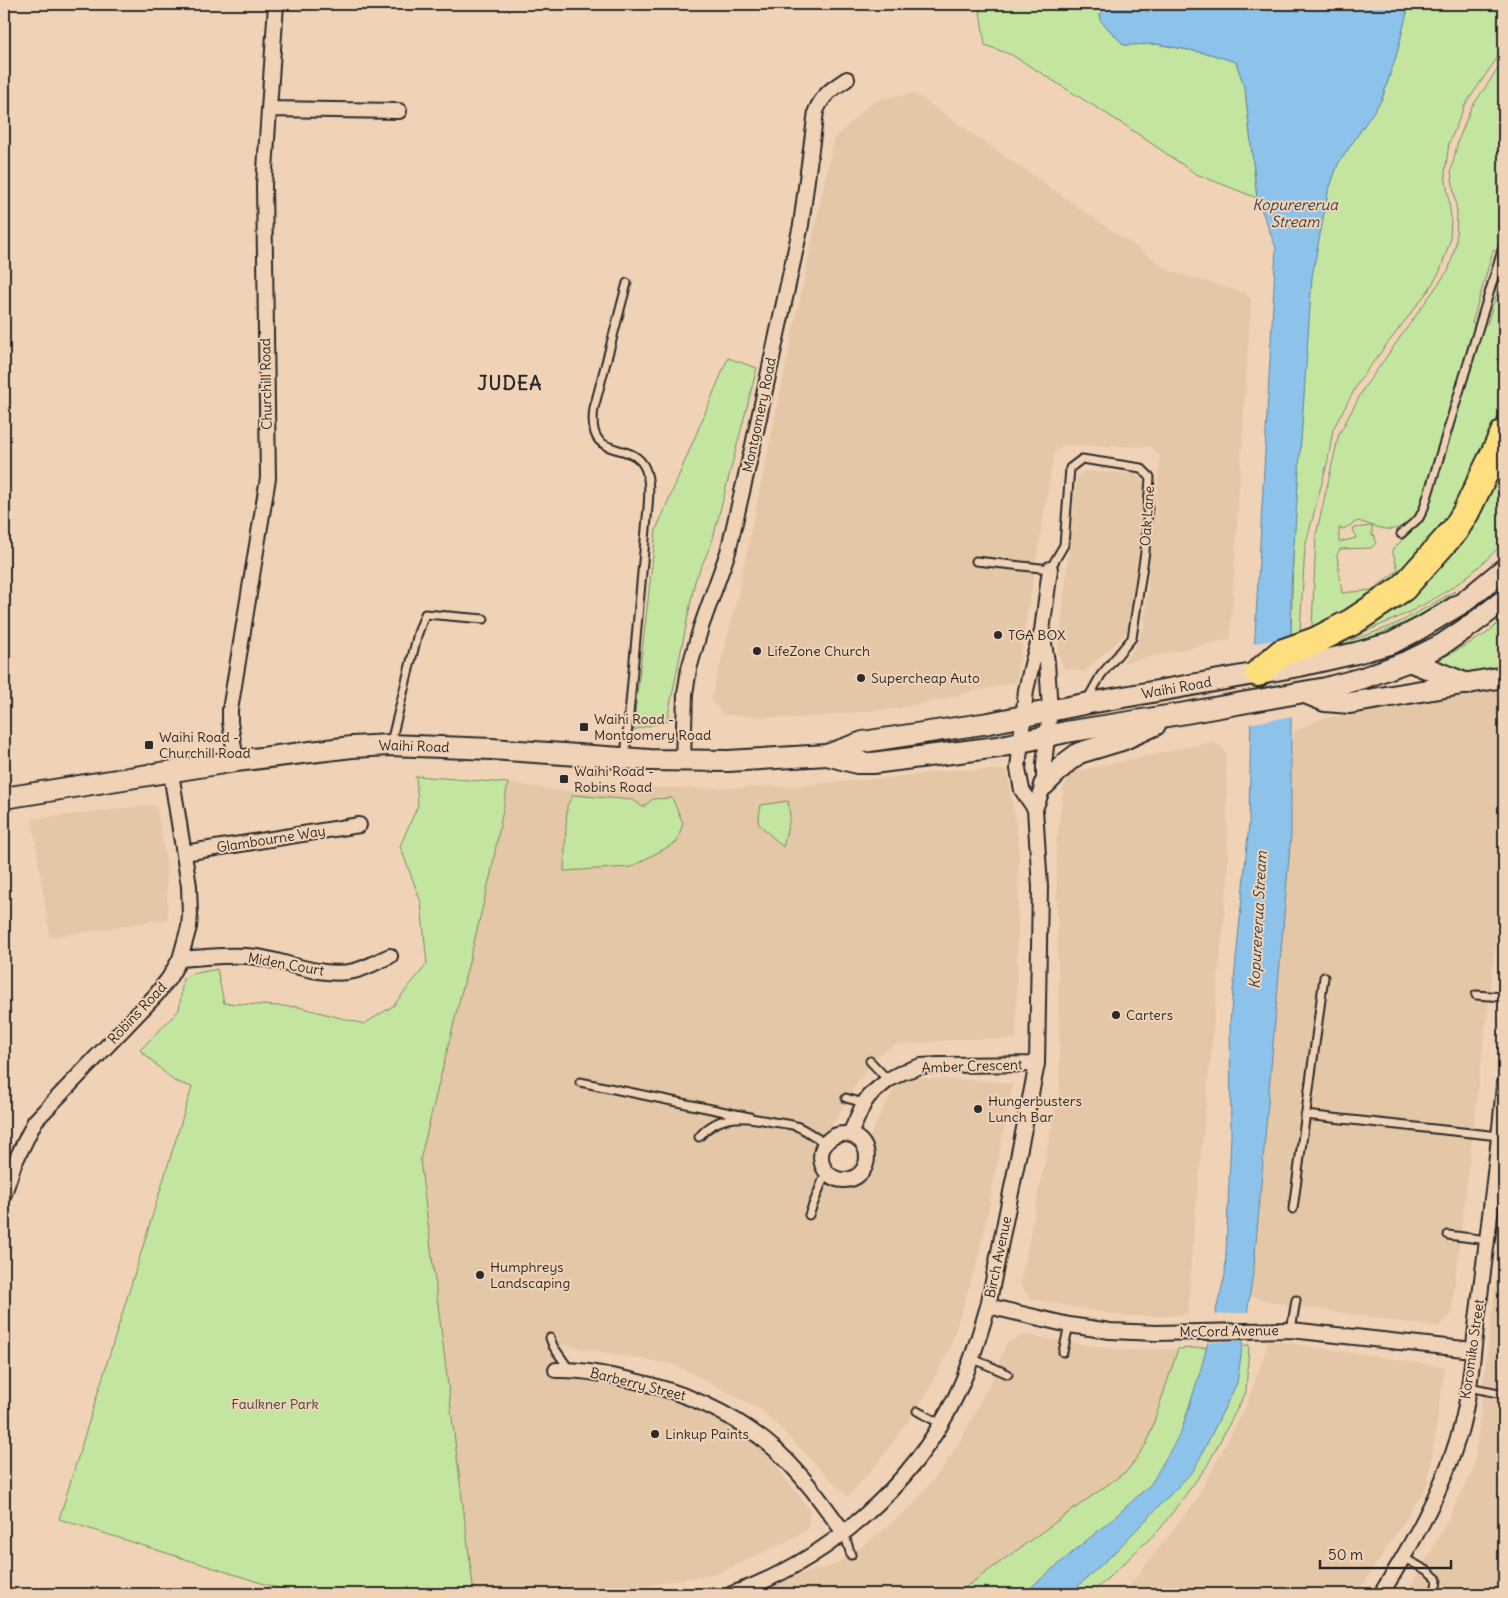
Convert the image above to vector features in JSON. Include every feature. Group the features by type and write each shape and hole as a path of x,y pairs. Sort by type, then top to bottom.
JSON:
{"highway":[{"path":"1247,675 1281,653 1298,657 1315,641 1352,622 1403,588 1456,530 1504,432"}],"main road":[{"path":"1298,657 1356,654 1392,642 1419,629 1464,602 1504,569"},
{"name":"Waihi Road","path":"1048,724 1066,732 1303,693 1363,678 1441,645 1504,600"},
{"path":"1409,660 1466,684"},
{"name":"Waihi Road","path":"4,798 236,761 318,750 390,745 492,748 683,761 728,761 827,755 857,763 873,762 998,747 1022,729 1048,724 1084,704 1247,675"},
{"path":"1303,693 1326,701 1350,703 1504,677"},
{"path":"1044,785 1079,753 1122,740 1180,714"}],"street":[{"name":"Churchill Road","path":"236,761 230,710 268,478 264,185 276,4"},
{"name":"Montgomery Road","path":"683,761 685,694 689,669 701,627 728,552 753,445 801,224 816,112 826,93 847,79"},
{"path":"269,109 399,111"},
{"name":"Oak Lane","path":"1022,729 1026,690 1042,631 1050,569"},
{"name":"Oak Lane","path":"1042,631 1047,662 1048,724"},
{"name":"Birch Avenue","path":"732,1594 783,1571 844,1533 882,1499 912,1465 940,1424 957,1395 978,1343 988,1306 1037,1064 1040,888 1035,809 1044,785 1048,724"},
{"name":"Birch Avenue","path":"1022,729 1018,769 1022,790 1035,809"},
{"name":"Robins Road","path":"4,1194 14,1164 35,1120 156,995 170,978 180,959 189,927 190,900 171,772"},
{"name":"Glambourne Way","path":"184,853 359,825"},
{"name":"Miden Court","path":"180,959 258,957 327,972 341,972 363,968 390,956"},
{"name":"Amber Crescent","path":"850,1134 864,1103 876,1089 903,1072 921,1066 1037,1064"},
{"name":"Koromiko Street","path":"1381,1594 1404,1558 1441,1485 1460,1433 1468,1387 1487,1240 1504,1102 1504,1085"},
{"path":"850,1134 864,1146 866,1153 864,1168 854,1178 839,1180 826,1172 821,1158 822,1151 826,1144 838,1136 850,1134"},
{"name":"McCord Avenue","path":"988,1306 1069,1325 1130,1333 1292,1330 1473,1350"},
{"name":"Barberry Street","path":"562,1369 588,1371 652,1385 699,1400 745,1425 787,1460 816,1494 844,1533"}],"lane":[{"path":"1401,534 1419,518 1424,508 1504,244"},
{"path":"624,758 648,507 648,482 640,461 598,440 594,432 592,418 627,283"},
{"name":"Oak Lane","path":"1050,569 1064,544 1070,468 1082,459 1141,468 1146,472 1150,477 1145,552 1132,638 1101,675 1084,704"},
{"path":"976,561 1050,569"},
{"path":"390,745 418,633 425,614 484,618"},
{"path":"1293,1209 1324,976"},
{"path":"1476,995 1504,997"},
{"path":"870,1061 888,1080"},
{"path":"580,1082 796,1126 826,1144"},
{"path":"846,1098 864,1103"},
{"path":"1305,1115 1499,1136"},
{"path":"699,1137 718,1121 726,1118 750,1117"},
{"path":"809,1214 826,1172"},
{"path":"1448,1235 1487,1240"},
{"path":"1292,1330 1296,1300"},
{"path":"1064,1352 1069,1325"},
{"path":"550,1338 562,1369"},
{"path":"971,1358 1008,1374"},
{"path":"1468,1387 1504,1394"},
{"path":"917,1411 940,1424"},
{"path":"844,1533 851,1555"},
{"path":"1404,1558 1428,1571 1437,1579 1432,1594"}],"shaded area":[{"path":"914,93 1170,271 1245,293 1251,300 1230,639 1122,663 1134,649 1144,627 1160,456 1151,447 1063,445 1054,453 1016,682 902,708 797,718 724,715 711,700 736,603 835,138 870,104 881,99"},
{"path":"1085,471 1137,474 1143,480 1144,485 1131,629 1084,672 1064,668 1058,654 1077,476"},
{"path":"1504,690 1504,872 1451,1315 1438,1327 1270,1302 1251,1296 1294,732 1321,719"},
{"path":"1213,742 1222,747 1226,755 1228,877 1192,1248 1188,1314 1123,1316 1031,1299 1020,1284 1060,1086 1056,844 1064,786 1075,771"},
{"path":"954,770 1007,770 1019,846 1016,1039 964,1039 895,1045 879,1054 858,1081 817,1151 829,1174 845,1176 862,1151 893,1090 907,1077 1013,1084 979,1256 950,1347 926,1395 881,1459 848,1497 763,1411 676,1365 562,1345 554,1350 556,1371 570,1378 657,1393 717,1415 762,1448 810,1510 808,1529 719,1573 595,1594 474,1594 420,1160 491,873 508,783 562,791 643,788 728,788 789,786 889,778"},
{"path":"154,805 157,809 166,862 168,919 50,937 32,819"},
{"path":"1504,1207 1504,1594 1405,1594 1430,1554 1474,1468"},
{"path":"1023,1335 1118,1350 1178,1349 1147,1443 1128,1470 956,1594 754,1594 801,1574 837,1564 872,1539 912,1506 944,1466 963,1436 992,1379 1007,1343"},
{"path":"1269,1340 1445,1367 1428,1484 1357,1594 1123,1594 1195,1502 1247,1404"}],"green space":[{"path":"979,4 1101,4 1100,20 1124,45 1156,44 1210,54 1236,62 1245,89 1257,198 1196,174 1126,126 1012,55 985,45"},
{"path":"1409,4 1504,4 1504,48 1465,105 1449,143 1445,173 1451,217 1450,241 1440,271 1428,291 1361,378 1333,429 1328,460 1305,547 1300,631 1291,635 1293,555 1312,272 1328,192 1338,164 1382,99 1397,53"},
{"path":"1504,60 1504,161 1502,164 1504,172 1504,252 1493,251 1472,323 1487,324 1504,270 1504,403 1473,475 1434,544 1379,592 1326,627 1312,628 1316,535 1339,434 1364,388 1449,269 1456,244 1457,213 1451,171 1458,141 1471,108","holes":["1435,486 1426,514 1392,550 1398,570 1372,590 1342,593 1337,555 1340,549 1371,548 1376,543 1375,536 1372,535 1372,526 1353,528 1356,538 1339,542 1339,528 1343,529 1358,521 1386,529 1398,528 1422,512 1426,489"]},
{"path":"728,358 757,368 712,542 695,581 667,721 633,730 656,530"},
{"path":"1504,449 1504,541 1488,558 1453,587 1413,610 1350,637 1383,610"},
{"path":"1455,591 1435,606 1395,628 1356,642 1315,652 1390,627"},
{"path":"1504,618 1504,646 1498,669 1463,674 1435,662 1486,634"},
{"name":"Faulkner Park","path":"416,776 508,783 491,873 420,1160 474,1594 296,1594 59,1519 192,1087 174,1081 140,1050 179,1010 183,979 192,974 217,969 224,1003 299,1007 364,1024 393,1006 427,964 421,902 400,846 418,805"},
{"path":"573,795 633,800 643,807 653,799 672,798 683,823 677,842 631,867 564,871 567,806"},
{"path":"788,801 790,817 783,847 758,823 761,805"},
{"path":"1249,1345 1246,1392 1207,1466 1160,1529 1091,1594 956,1594 1128,1470 1147,1443 1178,1349"}],"water":[{"name":"Kopurererua Stream","path":"1101,4 1409,4 1397,53 1382,99 1338,164 1328,192 1312,277 1291,588 1291,834 1254,1266 1237,1383 1194,1470 1109,1558 1069,1594 1023,1594 1151,1484 1181,1432 1201,1369 1225,1275 1231,1135 1230,1022 1249,824 1251,709 1276,248 1257,198 1245,89 1236,62 1210,54 1157,44 1124,45 1100,20"}],"pier":[{"path":"1293,636 1293,716 1248,724 1252,644"},
{"path":"1250,1312 1246,1340 1204,1343 1211,1315"}],"place":[{"name":"TGA BOX","path":"998,635"},
{"name":"LifeZone Church","path":"757,651"},
{"name":"Supercheap Auto","path":"861,678"},
{"name":"Waihi Road - Montgomery Road","path":"584,727"},
{"name":"Waihi Road - Churchill Road","path":"149,745"},
{"name":"Waihi Road - Robins Road","path":"564,779"},
{"name":"Carters","path":"1116,1015"},
{"name":"Hungerbusters Lunch Bar","path":"978,1109"},
{"name":"Humphreys Landscaping","path":"480,1275"},
{"name":"Linkup Paints","path":"655,1434"}],"district":[{"name":"JUDEA","path":"510,383"}]}
